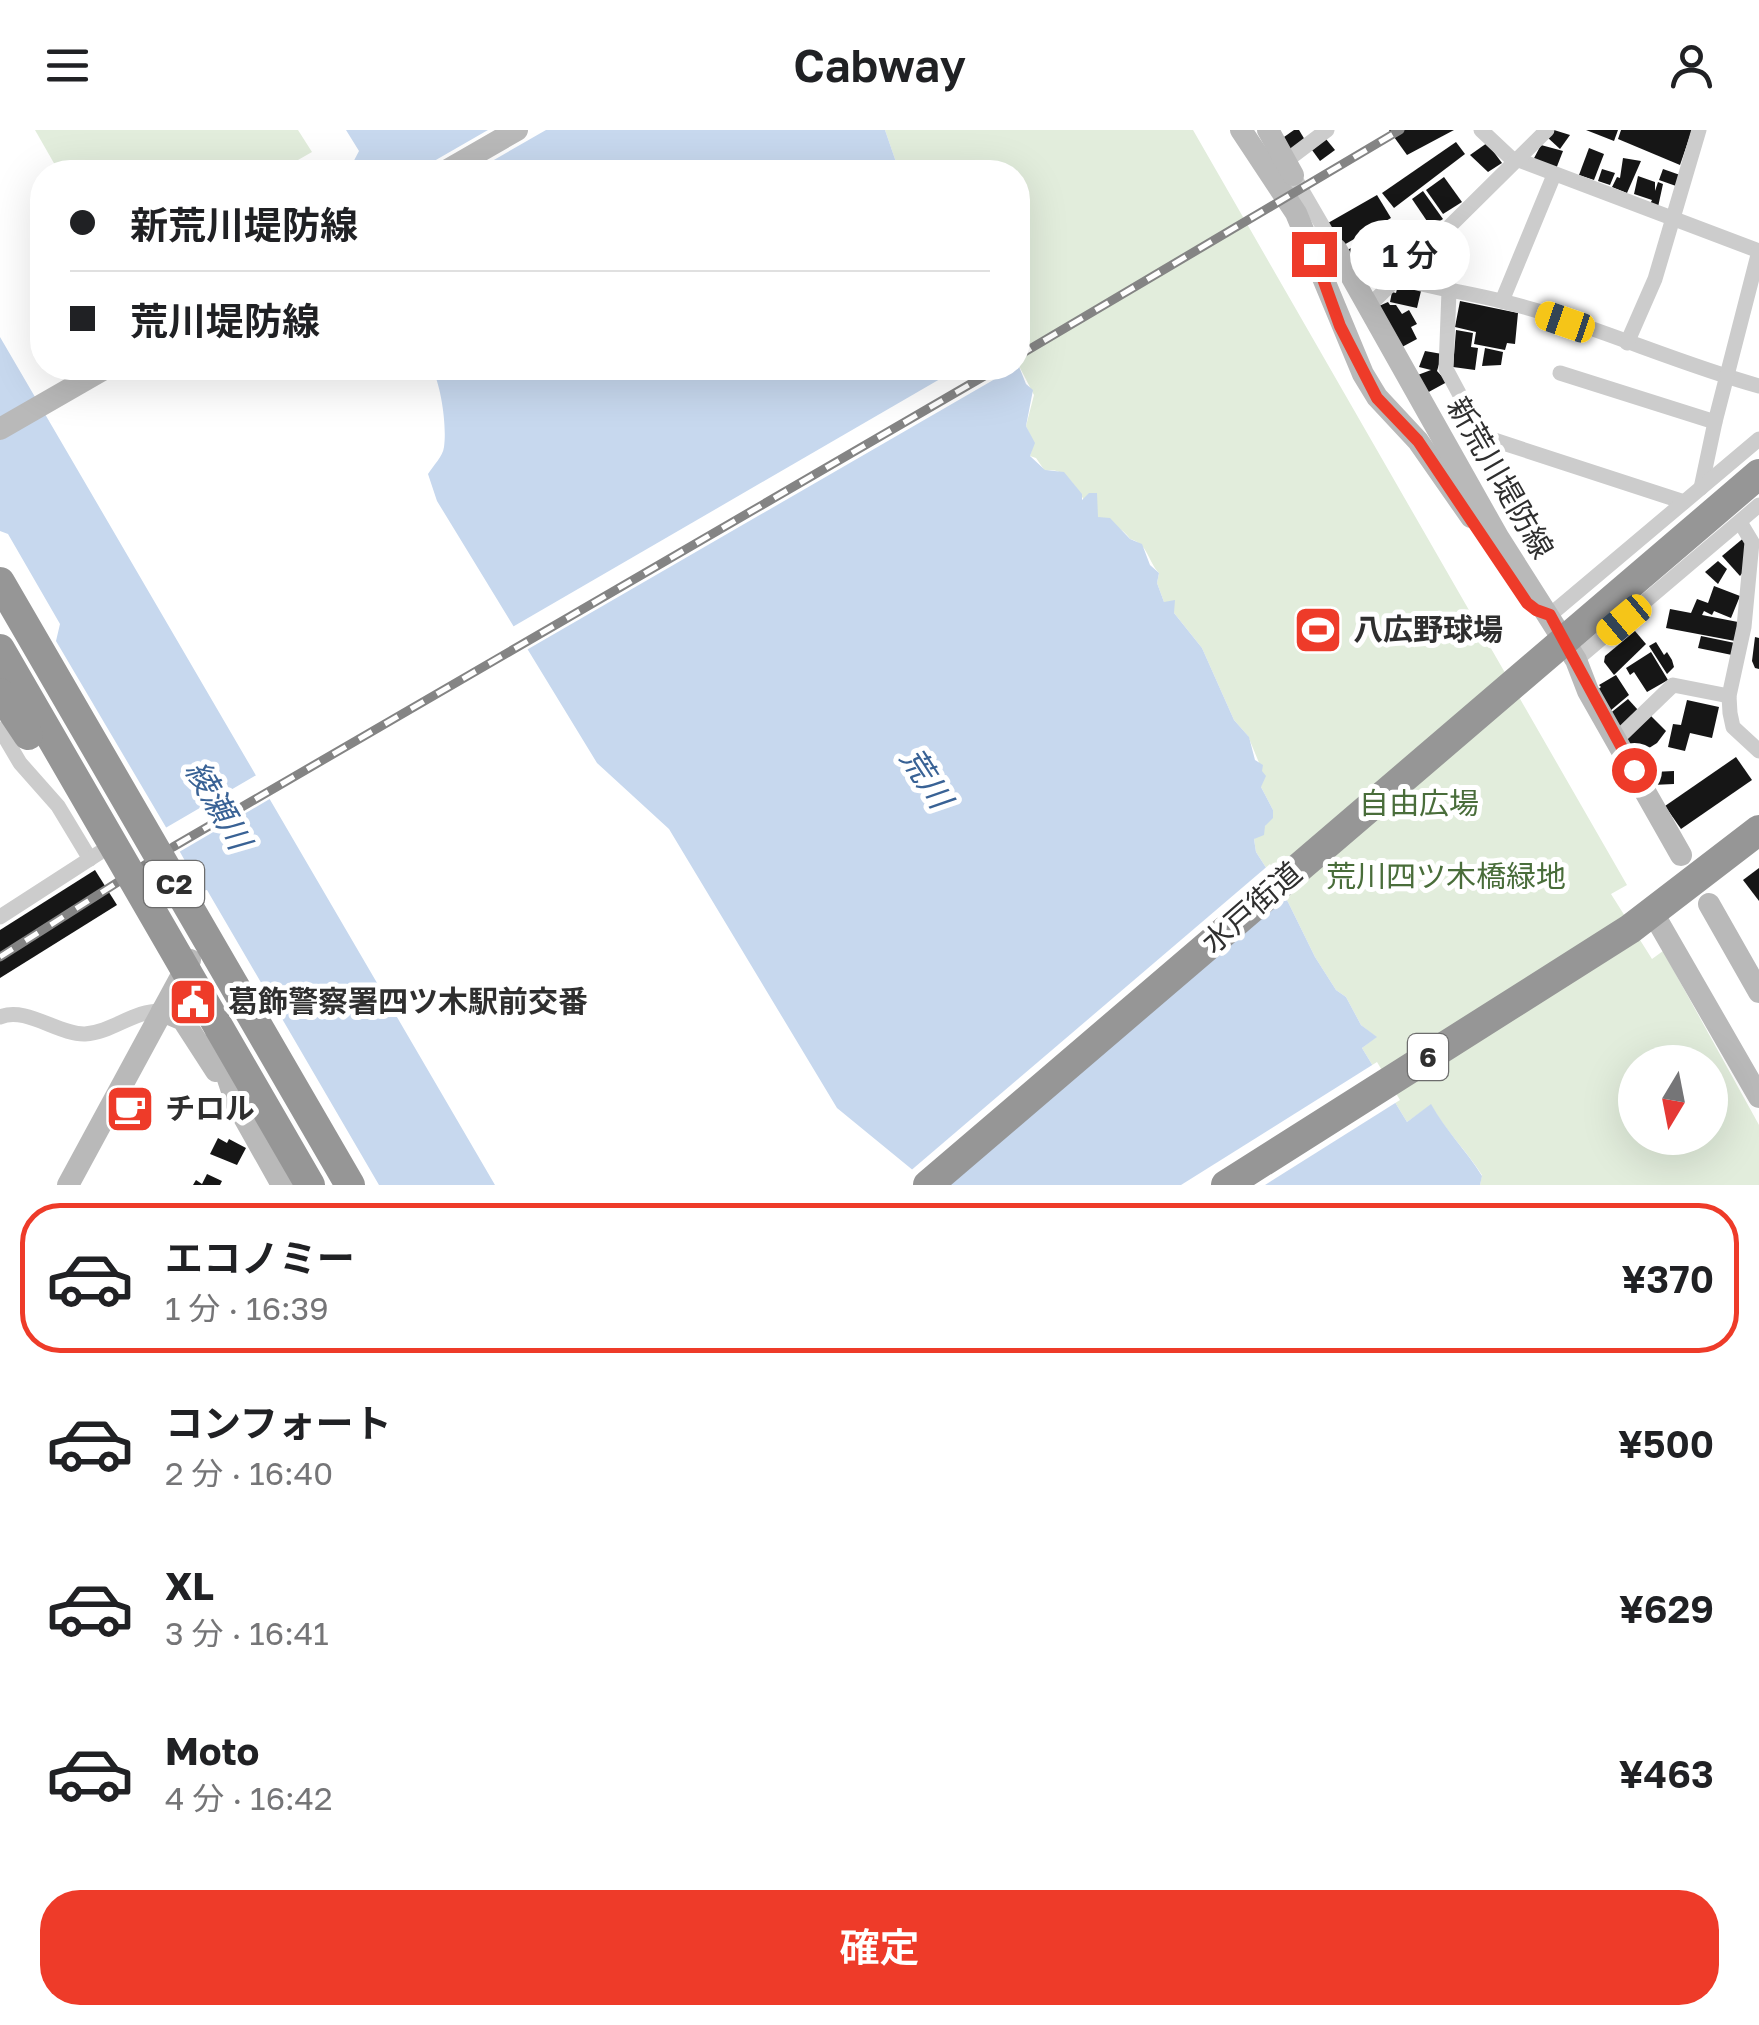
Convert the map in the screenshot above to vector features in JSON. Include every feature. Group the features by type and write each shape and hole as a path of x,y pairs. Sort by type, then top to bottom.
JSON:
{"highway":[{"name":"水戸街道","path":"928,1185 1759,474"},
{"name":"C2","path":"0,582 350,1185"},
{"path":"0,602 171,912 330,1185"},
{"name":"C2","path":"0,650 310,1185"},
{"path":"0,692 58,782 295,1185"},
{"name":"6","path":"1226,1185 1641,921 1759,830"}],"main road":[{"path":"465,160 518,130"},
{"path":"1241,130 1296,214 1340,326 1377,398 1418,441 1527,603 1550,615"},
{"name":"新荒川堤防線","path":"1268,130 1290,168"},
{"name":"新荒川堤防線","path":"1336,249 1498,537 1576,660 1588,692 1681,855"},
{"path":"0,429 86,380"},
{"path":"0,635 190,960 330,1185"},
{"path":"1709,904 1759,992"},
{"path":"1641,921 1759,1097"},
{"path":"68,1185 190,960"},
{"path":"190,960 236,1104"},
{"path":"162,1011 178,1016 187,1025 282,1185"}],"street":[{"path":"1290,168 1327,130"},
{"path":"1481,130 1515,160 1759,251 1714,422 1701,488"},
{"path":"1368,307 1547,130"},
{"path":"1628,343 1655,279 1698,130"},
{"name":"新荒川堤防線","path":"1290,168 1336,249"},
{"path":"1502,301 1554,174"},
{"path":"1396,277 1502,301 1759,386"},
{"path":"1449,291 1446,369 1476,424 1491,439 1684,502"},
{"path":"1560,373 1714,422"},
{"path":"1550,615 1759,439"},
{"path":"1576,660 1759,506"},
{"path":"1740,522 1756,542 1729,696 1733,727 1759,752"},
{"path":"1616,740 1673,685 1729,696"},
{"path":"0,729 20,763 58,806 90,859"},
{"path":"0,917 119,841"},
{"path":"0,1017 13,1014 84,1034 144,1012 162,1011"}],"green space":[{"path":"35,130 298,130 312,152 298,160 52,160"},
{"name":"荒川四ツ木橋緑地","path":"885,130 1193,130 1627,885 1611,894 1652,959 1663,951 1715,1045 1618,1045 1618,1155 1728,1155 1728,1069 1759,1125 1759,1185 1480,1185 1482,1175 1431,1105 1407,1122 1362,1048 1376,1037 1361,1025 1346,997 1336,990 1256,852 1254,839 1273,810 1261,787 1262,770 1248,736 1234,720 1202,648 1174,613 1174,606 1164,602 1157,583 1159,573 1141,544 1098,517 1062,473 1045,471 1030,456 1034,443 1026,426 1034,395 1026,380 1030,380 1030,160 895,160"}],"water":[{"path":"346,130 885,130 895,160 354,160 359,151"},
{"name":"綾瀬川","path":"0,337 495,1185 379,1185 56,641 60,624 8,534 0,531"},
{"name":"荒川","path":"436,380 1024,380 1033,390 1026,426 1035,443 1030,456 1045,470 1064,472 1082,494 1082,500 1089,493 1097,493 1098,517 1110,518 1130,539 1142,544 1150,565 1159,573 1157,583 1164,602 1175,600 1174,613 1202,648 1234,720 1249,737 1255,760 1263,765 1266,776 1261,787 1273,810 1264,835 1254,839 1256,852 1336,990 1346,997 1361,1025 1377,1037 1362,1048 1407,1122 1431,1104 1482,1176 1480,1185 931,1185 837,1108 669,829 597,763 437,501 428,474 444,447"}],"pier":[{"path":"488,130 546,130 494,160 436,160"},
{"path":"938,380 993,380 523,652 509,629"},
{"path":"260,773 273,797 174,855 162,830"},
{"path":"1270,864 1289,895 923,1185 908,1173"},
{"path":"1377,1062 1400,1100 1265,1185 1181,1185"}],"building":[{"path":"1299,130 1305,140 1290,150 1284,137"},
{"path":"1389,130 1454,130 1407,155"},
{"path":"1554,130 1570,135 1560,149 1547,137"},
{"path":"1586,130 1618,130 1614,141"},
{"path":"1621,130 1692,130 1680,165 1618,139"},
{"path":"1326,139 1335,150 1320,161 1312,150"},
{"path":"1456,142 1465,154 1394,208 1382,193"},
{"path":"1487,143 1502,163 1488,172 1470,155"},
{"path":"1541,145 1563,151 1556,169 1533,160"},
{"path":"1589,148 1604,154 1594,180 1579,175"},
{"path":"1623,158 1641,161 1627,193 1612,187 1620,178"},
{"path":"1602,169 1615,173 1610,185 1598,181"},
{"path":"1663,169 1680,175 1676,186 1659,180"},
{"path":"1638,176 1655,182 1655,191 1658,182 1663,184 1658,207 1650,204 1652,200 1634,194"},
{"path":"1444,177 1462,202 1443,214 1426,190"},
{"path":"1423,191 1443,219 1431,227 1412,199"},
{"path":"1377,195 1391,218 1342,246 1328,223"},
{"path":"1398,221 1415,251 1405,258 1399,249 1405,261 1398,268 1387,247 1395,242 1386,229"},
{"path":"1423,228 1429,238 1415,247 1409,237"},
{"path":"1380,231 1386,244 1372,252 1365,240"},
{"path":"1363,241 1379,272 1357,274 1344,252"},
{"path":"1383,254 1393,271 1381,271 1375,259"},
{"path":"1398,285 1421,291 1417,308 1390,302"},
{"path":"1460,301 1518,313 1515,344 1507,343 1505,350 1474,344 1476,332 1455,327"},
{"path":"1388,302 1402,314 1409,310 1417,324 1411,327 1417,339 1402,347 1379,306"},
{"path":"1456,330 1473,333 1471,347 1478,348 1475,370 1453,367"},
{"path":"1485,348 1503,352 1501,365 1482,366"},
{"path":"1425,351 1442,354 1437,371 1447,382 1425,394 1415,376 1431,370 1419,367"},
{"path":"1746,536 1743,572 1740,576 1722,556"},
{"path":"1718,561 1727,569 1718,584 1705,572"},
{"path":"1714,586 1740,596 1731,618 1714,611 1712,615 1704,611 1702,615 1738,622 1735,641 1666,628 1670,609 1691,613 1697,599 1708,603"},
{"path":"1635,631 1646,644 1614,675 1604,662 1605,656"},
{"path":"1701,636 1735,643 1732,655 1698,648"},
{"path":"1755,637 1759,638 1759,669 1752,661"},
{"path":"1656,642 1672,660 1674,667 1667,674 1649,646"},
{"path":"1651,652 1668,680 1647,692 1634,672 1630,675 1626,668"},
{"path":"1616,675 1629,695 1610,711 1596,691"},
{"path":"1628,699 1638,710 1620,728 1608,715"},
{"path":"1687,700 1719,707 1712,738 1690,733 1685,751 1668,747 1673,724 1681,725"},
{"path":"1649,714 1666,731 1657,743 1638,755 1623,740"},
{"path":"1736,757 1752,780 1681,829 1665,806"},
{"path":"1674,771 1674,784 1652,785 1653,772"},
{"path":"1759,868 1759,901 1743,880"},
{"path":"95,870 117,905 0,978 0,930"},
{"path":"218,1138 246,1148 237,1165 210,1154"},
{"path":"207,1174 222,1181 220,1185 193,1185 196,1180 202,1184"}],"railway":[{"path":"1030,349 1400,130"},
{"path":"0,957 173,847 977,380"}],"place":[{"name":"八広野球場","path":"1318,630"},
{"name":"葛飾警察署四ツ木駅前交番","path":"193,1002"},
{"name":"チロル","path":"130,1109"}],"route":[{"path":"1314,254 1340,326 1377,398 1418,441 1527,603 1550,615 1576,660 1588,692 1634,770"}],"park label":[{"name":"自由広場","path":"1419,804"}]}
